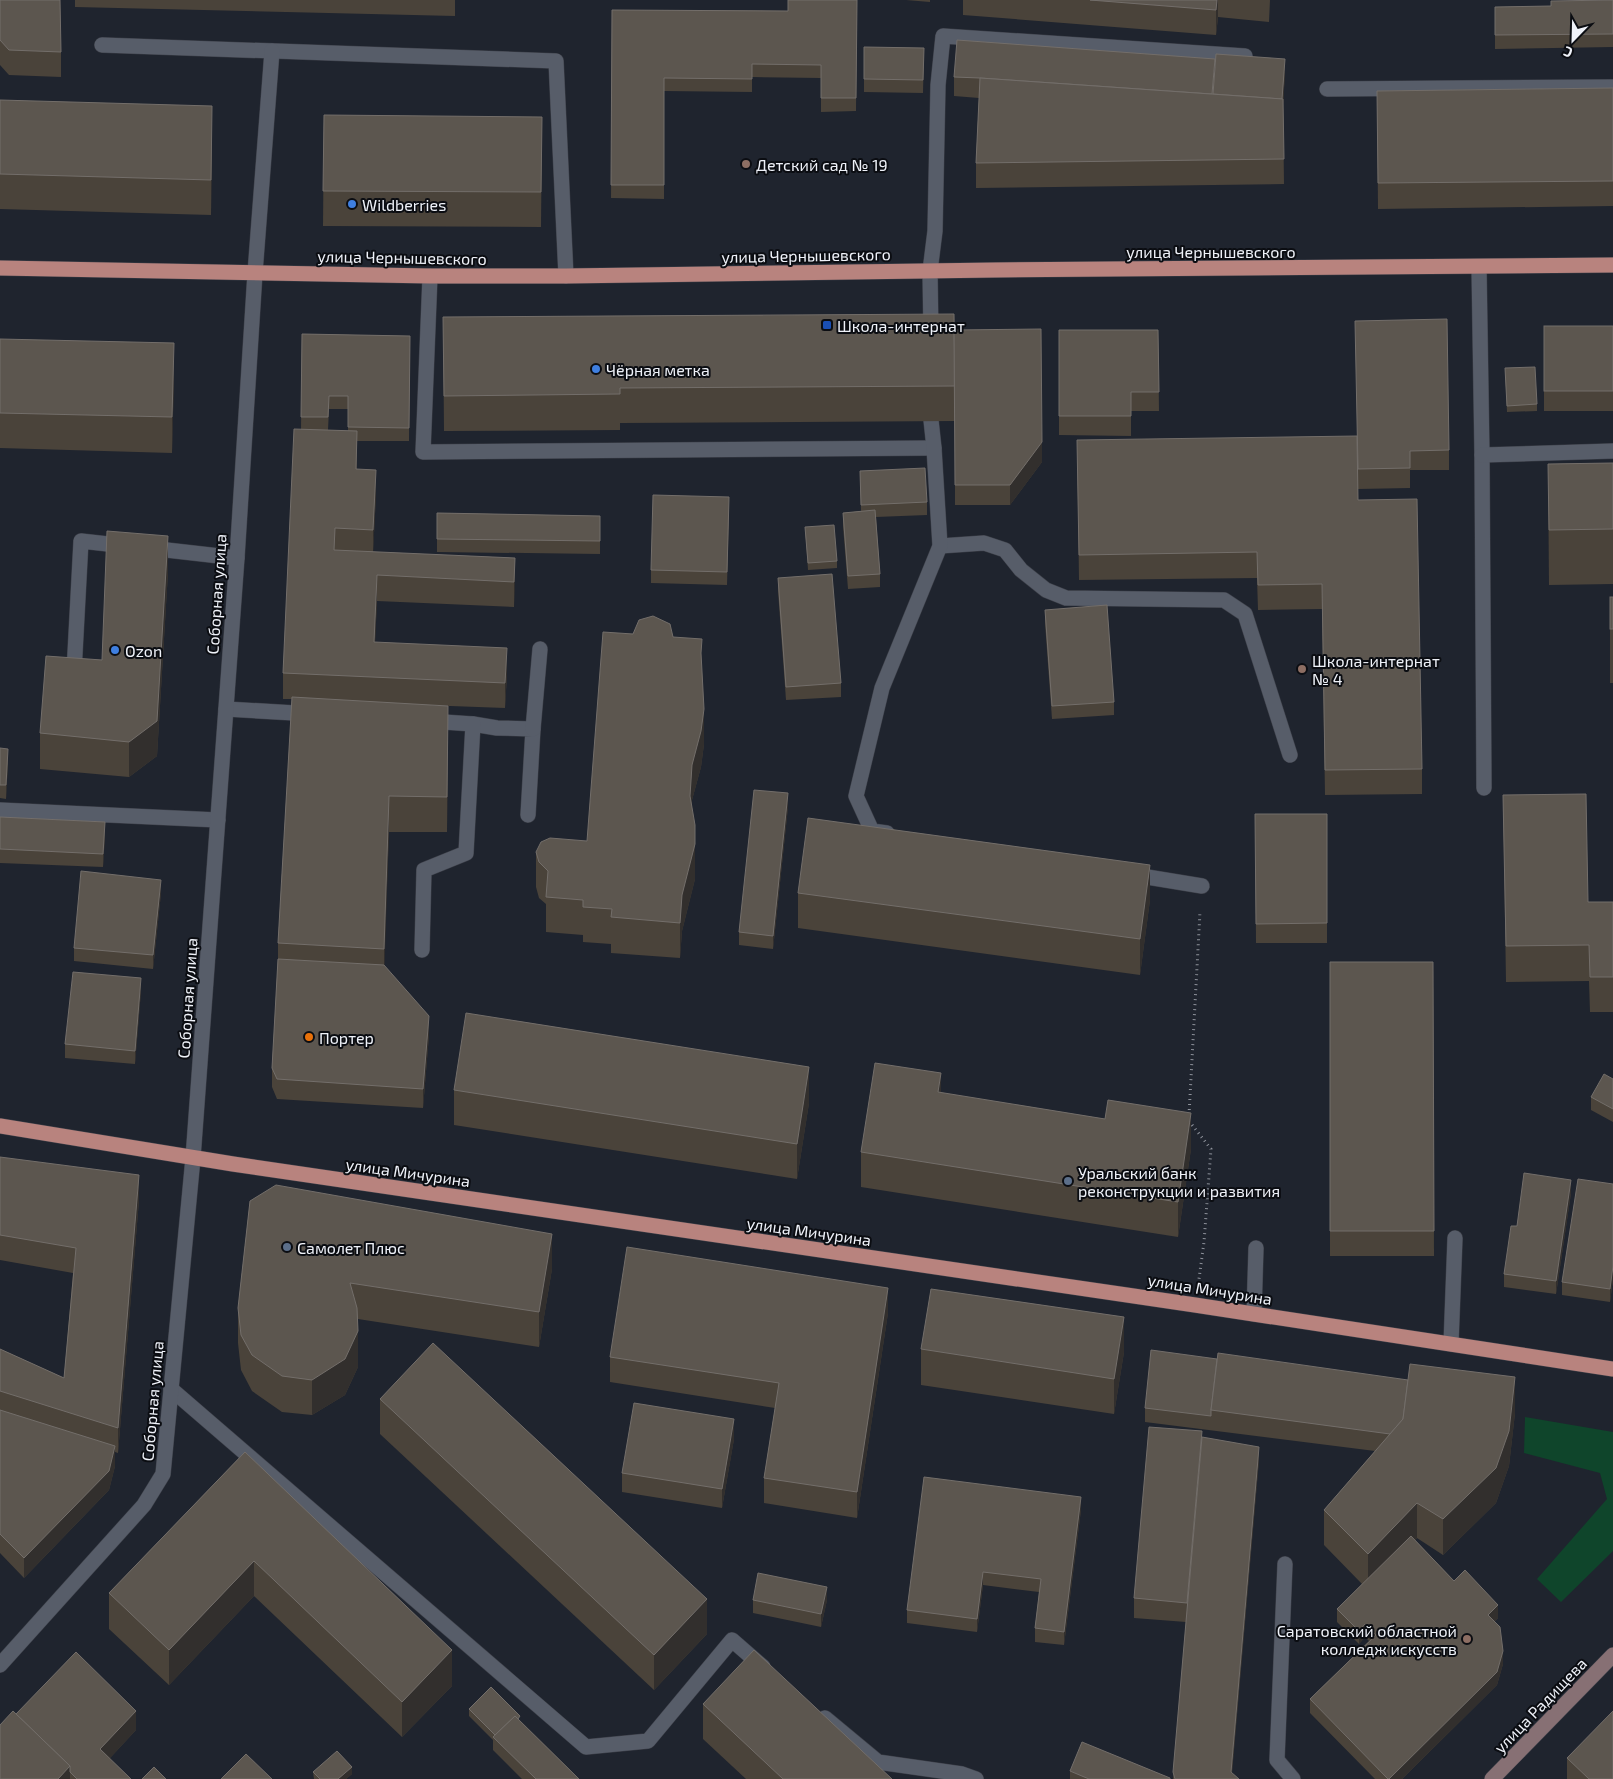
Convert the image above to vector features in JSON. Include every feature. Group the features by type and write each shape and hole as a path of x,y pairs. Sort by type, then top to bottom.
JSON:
{"main road":[{"name":"улица Чернышевского","path":"0,268 430,276 566,276 1613,265"},
{"name":"улица Мичурина","path":"0,1126 193,1158 1195,1305 1613,1369"}],"street":[{"path":"932,349 930,272 935,231 938,85 943,36 1245,56"},
{"path":"102,45 556,61 566,276"},
{"name":"Соборная улица","path":"0,1664 144,1505 163,1474 193,1158 272,51"},
{"path":"1327,89 1613,88"},
{"path":"1479,267 1484,788"},
{"path":"430,276 424,452 934,448"},
{"path":"901,836 872,831 856,796 882,688 940,546 931,420"},
{"path":"1482,454 1613,451"},
{"path":"74,672 81,541 236,558"},
{"path":"940,546 984,543 1005,550 1021,570 1046,590 1066,598 1224,600 1245,614 1290,755"},
{"path":"528,814 540,648"},
{"path":"226,709 324,715"},
{"path":"413,720 473,724 497,728 533,729"},
{"path":"422,950 424,870 466,853 473,724"},
{"path":"0,810 218,820"},
{"path":"1115,871 1202,886"},
{"path":"1451,1344 1455,1238"},
{"path":"1254,1314 1256,1248"},
{"path":"171,1389 586,1747 648,1741 732,1640 776,1677"},
{"path":"1285,1564 1277,1760 1293,1779"},
{"name":"улица Радищева","path":"1497,1778 1613,1655"},
{"path":"812,1707 878,1762 962,1774 976,1779"}],"path":[{"path":"1195,1305 1204,1242 1211,1149 1189,1120 1202,886"}],"green space":[{"path":"1525,1417 1613,1432 1613,1551 1561,1602 1537,1579 1607,1499 1600,1473 1524,1453"}],"building":[{"path":"0,0 60,0 61,52 9,50 0,40"},
{"path":"788,0 857,0 856,98 821,98 821,65 752,64 752,79 664,78 664,185 611,185 612,10 788,11"},
{"path":"1090,0 1217,0 1216,10"},
{"path":"1613,0 1613,34 1495,35 1495,7 1551,6 1551,1"},
{"path":"957,40 1215,59 1212,94 954,77"},
{"path":"864,47 924,48 923,80 864,79"},
{"path":"1216,54 1285,59 1282,99 1213,94"},
{"path":"980,78 1283,99 1284,159 976,163"},
{"path":"1613,88 1613,181 1378,183 1377,91"},
{"path":"0,100 212,106 211,180 0,174"},
{"path":"324,115 542,117 541,192 323,191"},
{"path":"954,314 955,386 620,388 620,394 444,396 443,317"},
{"path":"1447,319 1449,450 1410,451 1410,468 1358,469 1355,321"},
{"path":"1544,326 1613,326 1613,391 1544,391"},
{"path":"1041,329 1042,442 1010,485 955,485 954,330"},
{"path":"1059,330 1158,330 1159,392 1131,392 1131,416 1059,416"},
{"path":"302,334 410,336 409,428 348,427 348,396 329,396 328,417 301,417"},
{"path":"0,339 174,343 172,417 0,413"},
{"path":"1535,367 1537,404 1507,406 1505,368"},
{"path":"294,429 357,431 356,469 376,470 373,530 335,528 334,550 515,558 514,582 377,575 374,642 507,648 505,683 283,673"},
{"path":"1357,436 1358,500 1417,499 1422,769 1325,770 1322,584 1258,585 1257,552 1079,555 1077,440"},
{"path":"1613,463 1613,529 1549,530 1548,464"},
{"path":"925,468 927,502 861,505 860,471"},
{"path":"653,495 729,497 727,572 651,570"},
{"path":"875,510 880,574 848,576 843,513"},
{"path":"437,513 600,516 600,541 437,539"},
{"path":"834,525 837,561 808,563 805,527"},
{"path":"107,531 168,536 157,721 129,742 40,733 46,656 102,660"},
{"path":"832,574 841,683 786,687 778,578"},
{"path":"1610,597 1613,597 1613,629 1610,629"},
{"path":"1107,605 1114,702 1052,706 1045,610"},
{"path":"653,616 670,624 673,637 702,639 704,709 701,731 692,765 690,796 695,825 695,844 682,895 680,923 611,917 612,909 583,907 583,900 546,897 548,871 539,862 536,852 541,842 550,838 587,841 603,632 633,634 639,620"},
{"path":"292,697 448,706 447,797 389,796 384,949 278,943"},
{"path":"0,748 8,749 6,785 0,785"},
{"path":"754,790 788,793 773,936 739,932"},
{"path":"1586,794 1588,902 1613,902 1613,977 1590,977 1589,945 1506,946 1503,795"},
{"path":"1255,814 1327,814 1327,923 1256,924"},
{"path":"0,817 105,822 103,854 0,849"},
{"path":"808,818 1150,865 1140,939 798,893"},
{"path":"81,871 161,880 153,955 74,948"},
{"path":"278,959 384,965 429,1016 423,1089 277,1079 272,1068"},
{"path":"1330,962 1433,962 1434,1231 1330,1231"},
{"path":"73,972 141,978 135,1051 65,1044"},
{"path":"466,1013 809,1067 797,1144 454,1090"},
{"path":"875,1063 941,1073 938,1092 1105,1119 1108,1100 1191,1113 1178,1202 861,1152"},
{"path":"1604,1074 1613,1079 1613,1109 1591,1097"},
{"path":"0,1157 139,1175 118,1428 0,1391 0,1349 64,1378 76,1248 0,1235"},
{"path":"1524,1173 1571,1180 1556,1281 1504,1274 1511,1226 1517,1226"},
{"path":"1578,1179 1613,1184 1613,1266 1610,1289 1562,1282"},
{"path":"276,1185 552,1234 539,1312 350,1283 357,1308 358,1331 345,1359 312,1380 282,1376 252,1355 241,1335 238,1308 250,1201"},
{"path":"627,1247 888,1288 857,1492 764,1478 779,1383 610,1357"},
{"path":"931,1289 1124,1317 1114,1379 921,1349"},
{"path":"433,1343 707,1599 654,1655 380,1399"},
{"path":"1151,1350 1217,1359 1211,1416 1145,1408"},
{"path":"1218,1353 1408,1380 1403,1419 1390,1434 1211,1410"},
{"path":"1410,1364 1515,1377 1509,1431 1496,1468 1443,1519 1417,1503 1368,1554 1324,1510 1403,1419"},
{"path":"634,1403 734,1419 722,1489 622,1473"},
{"path":"0,1410 115,1446 109,1471 24,1558 0,1534"},
{"path":"1149,1427 1202,1431 1187,1603 1134,1598"},
{"path":"1202,1437 1259,1447 1231,1772 1239,1779 1175,1779 1173,1772"},
{"path":"245,1452 452,1650 402,1702 254,1561 169,1650 109,1593"},
{"path":"924,1477 1081,1497 1064,1632 1035,1628 1041,1579 983,1572 977,1619 907,1610"},
{"path":"1411,1536 1454,1581 1465,1570 1498,1605 1488,1615 1500,1627 1503,1651 1497,1672 1388,1779 1310,1699 1376,1635 1365,1624 1359,1631 1337,1609"},
{"path":"758,1573 827,1587 821,1614 753,1600"},
{"path":"754,1650 892,1779 783,1779 703,1704"},
{"path":"76,1652 136,1711 100,1749 131,1779 77,1779 70,1772 70,1766 16,1714"},
{"path":"491,1687 520,1716 518,1719 515,1716 495,1735 469,1709"},
{"path":"13,1711 70,1766 58,1779 0,1779 0,1725"},
{"path":"1613,1711 1613,1779 1589,1779 1567,1758"},
{"path":"515,1716 579,1779 536,1779 493,1737"},
{"path":"1082,1742 1170,1779 1089,1779 1070,1771"},
{"path":"337,1751 352,1767 338,1779 320,1779 313,1772"},
{"path":"246,1754 272,1779 221,1779"},
{"path":"154,1767 166,1779 142,1779"}],"place":[{"name":"Детский сад № 19","path":"746,164"},
{"name":"Wildberries","path":"352,204"},
{"name":"Школа-интернат","path":"827,325"},
{"name":"Чёрная метка","path":"596,369"},
{"name":"Ozon","path":"115,650"},
{"name":"Школа-интернат № 4","path":"1302,669"},
{"name":"Портер","path":"309,1037"},
{"name":"Уральский банк реконструкции и развития","path":"1068,1181"},
{"name":"Самолет Плюс","path":"287,1247"},
{"name":"Саратовский областной колледж искусств","path":"1467,1639"}]}
